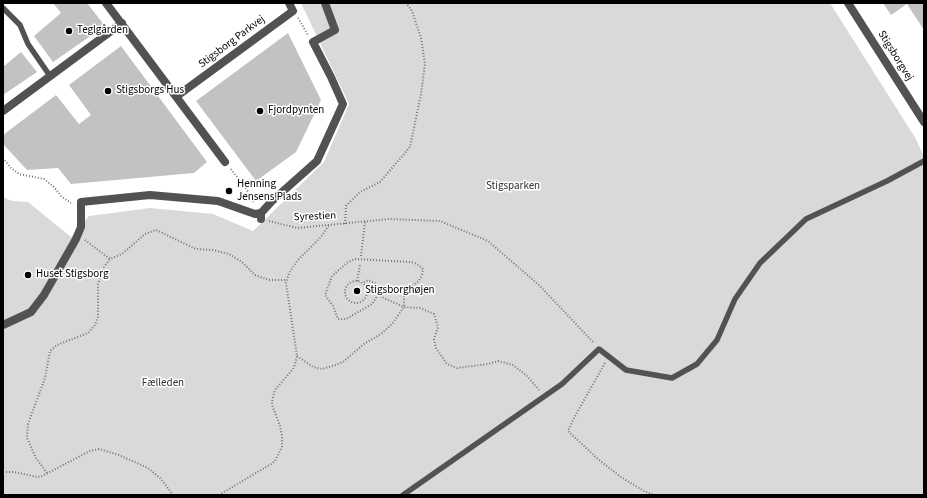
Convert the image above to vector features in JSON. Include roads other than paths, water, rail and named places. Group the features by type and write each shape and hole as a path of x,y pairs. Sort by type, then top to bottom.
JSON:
{"street":[{"path":"118,3 109,6 178,96 225,162"},
{"path":"3,325 31,312 35,307 77,237 81,227 80,202 150,195 218,202 261,216 272,201 316,161 343,104 331,77 312,42 335,30 325,3"},
{"name":"Stigsborgvej","path":"848,3 924,122"},
{"name":"Stigsborg Parkvej","path":"178,96 291,7"},
{"path":"3,111 122,23"}],"lane":[{"path":"3,8 20,25 28,44 50,76"},
{"path":"403,495 562,384 599,348 626,370 672,378 697,364 717,340 735,299 760,263 806,219 887,181 924,161"}],"place":[{"name":"Teglgården","path":"69,31"},
{"name":"Stigsborgs Hus","path":"108,91"},
{"name":"Fjordpynten","path":"260,111"},
{"name":"Henning Jensens Plads","path":"229,191"},
{"name":"Huset Stigsborg","path":"28,275"},
{"name":"Stigsborghøjen","path":"357,291"}],"park label":[{"name":"Stigsparken","path":"513,187"},
{"name":"Fælleden","path":"163,384"}]}
